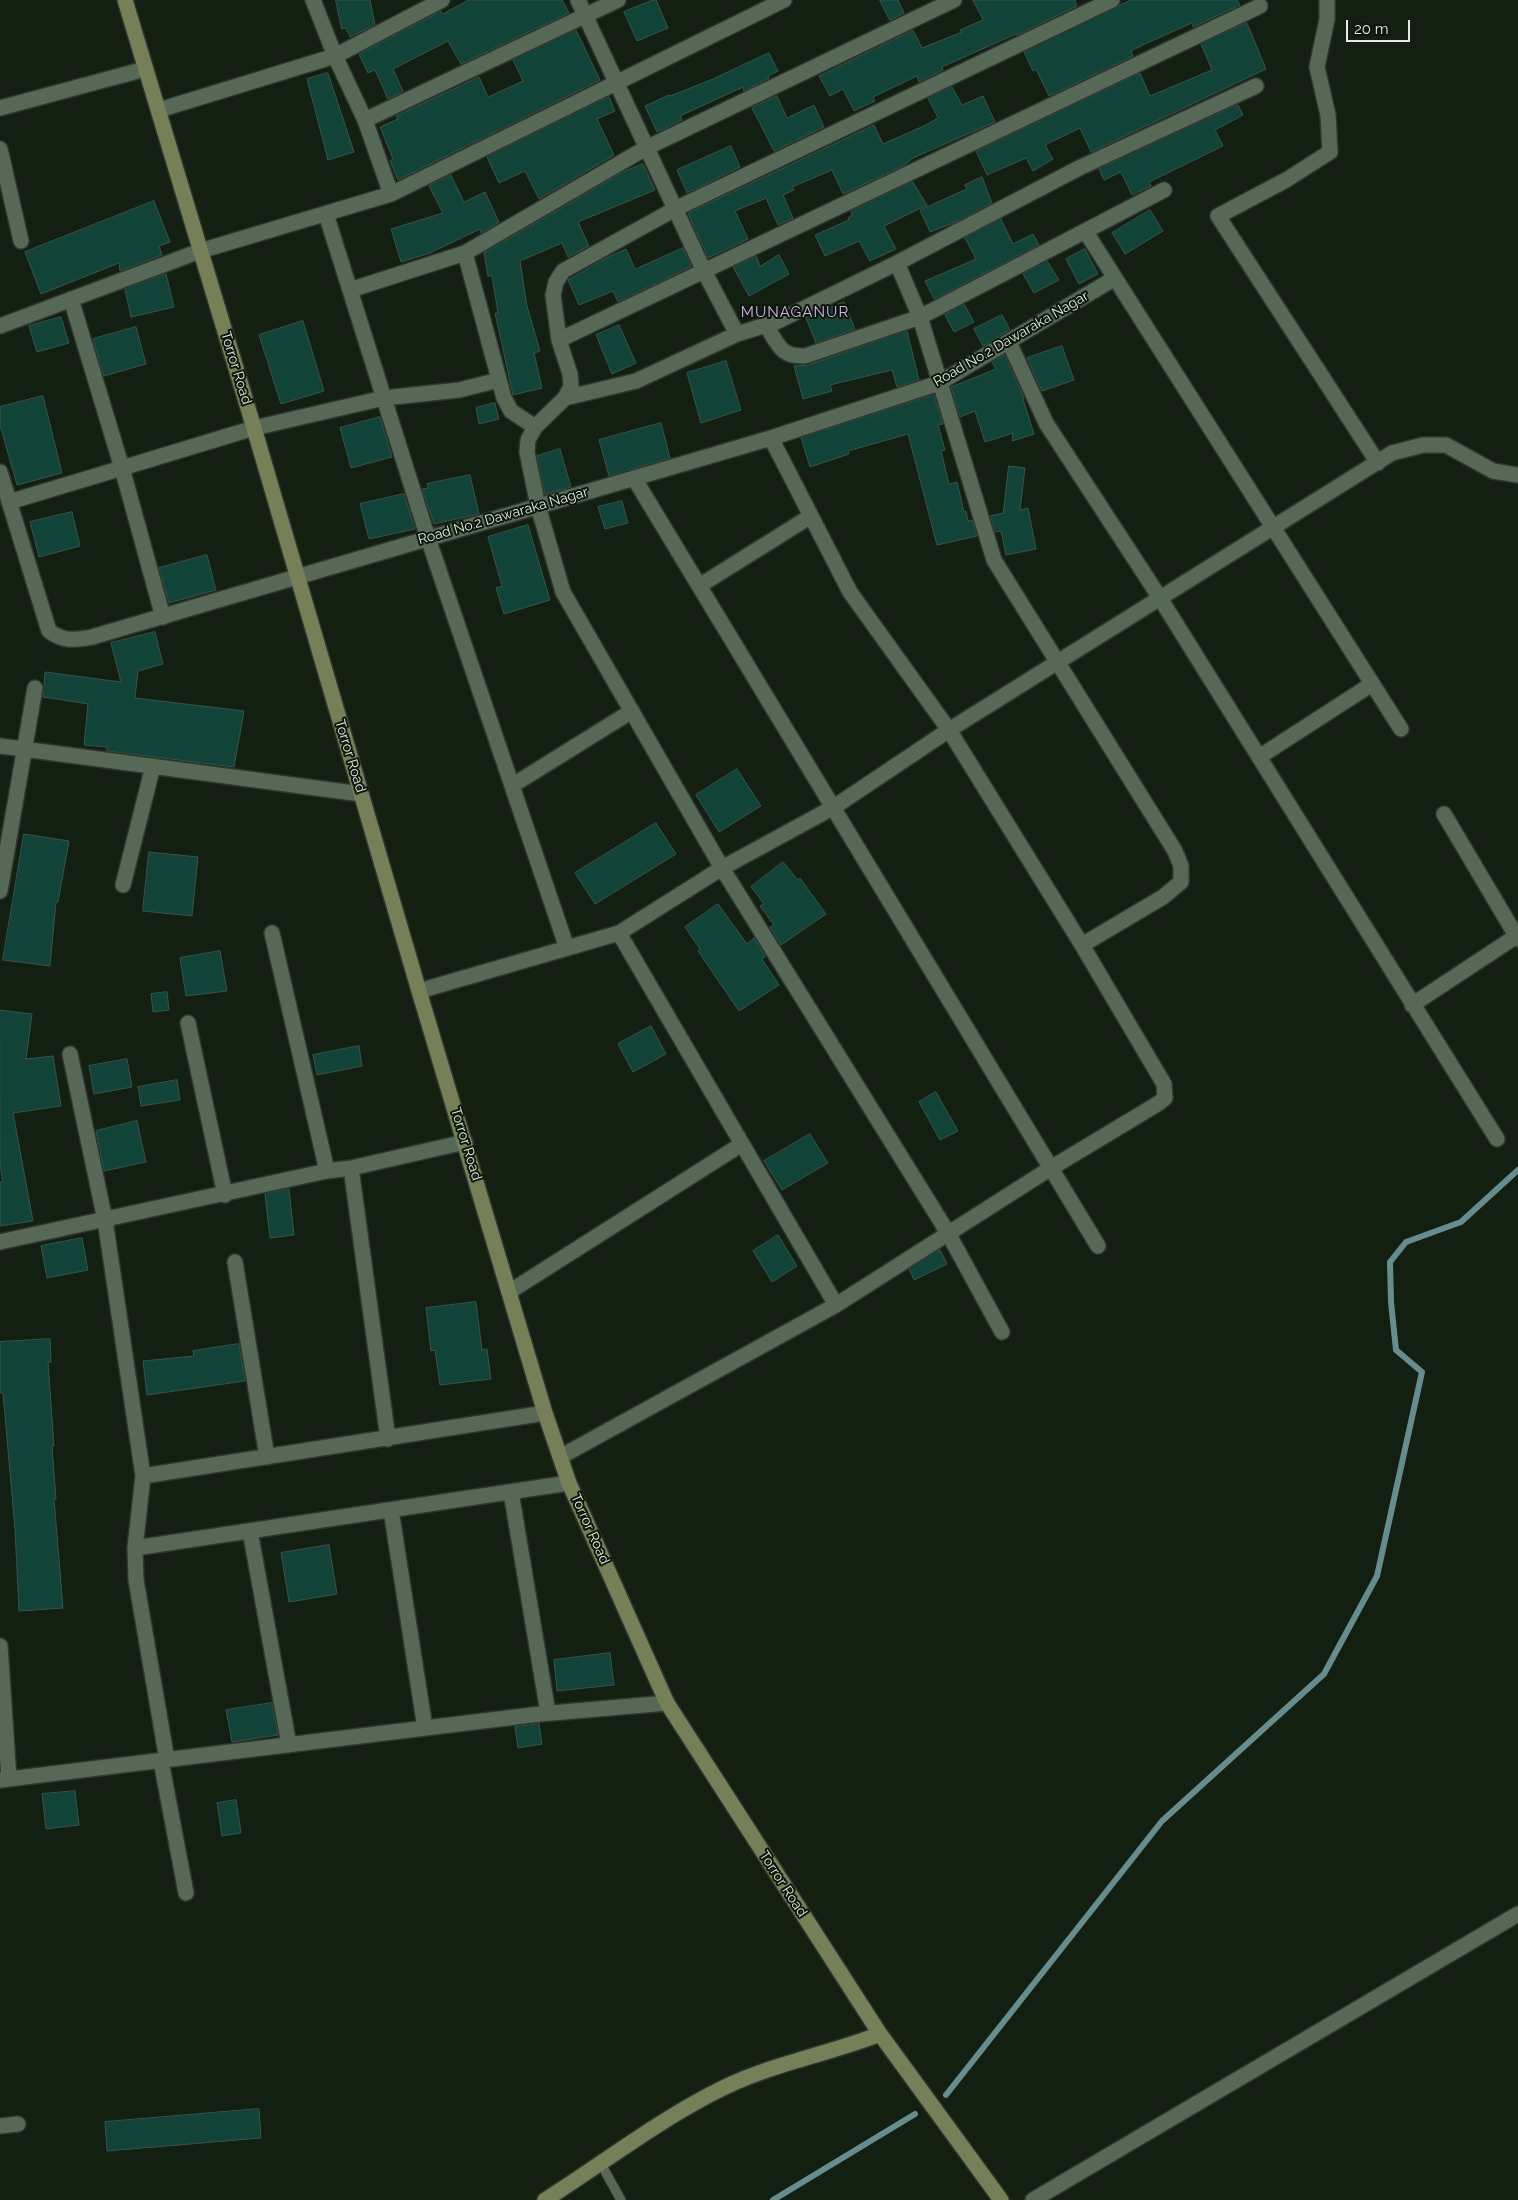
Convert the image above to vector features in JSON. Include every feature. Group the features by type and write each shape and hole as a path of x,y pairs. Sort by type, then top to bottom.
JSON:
{"street":[{"name":"Torror Road","path":"125,0 254,428 418,991 545,1413 569,1483 667,1703 880,2034 1001,2200"},
{"path":"313,0 335,56 365,120 392,194"},
{"path":"159,110 335,56 442,0"},
{"path":"578,0 704,271 737,334"},
{"path":"365,120 618,0"},
{"path":"0,326 200,251 392,194 784,0"},
{"path":"350,290 465,253 646,148 954,0"},
{"path":"1002,1332 948,1233 722,868 563,592 538,506 527,452 528,440 535,427 565,398 571,386 570,374 559,340 553,295 556,282 563,270 675,209 1112,0"},
{"path":"1328,0 1327,18 1317,67 1328,115 1330,152 1286,180 1218,216 1378,463"},
{"path":"559,340 1260,6"},
{"path":"0,108 145,69"},
{"path":"565,398 636,381 737,334 766,325 897,263 1078,168 1256,86"},
{"path":"0,149 20,241"},
{"path":"766,325 784,353 792,356 805,356 920,317 1164,190"},
{"path":"326,214 428,538 567,948"},
{"path":"1086,232 1401,729"},
{"path":"465,253 504,398 511,411 535,427"},
{"path":"897,263 920,317 994,560 1060,663 1175,851 1182,866 1181,882 1163,897 1082,945"},
{"name":"Road No.2 Dawaraka Nagar","path":"0,472 49,631 60,639 73,641 163,617 296,576 771,438 939,383 1115,278"},
{"path":"71,299 122,468 163,617"},
{"path":"1009,342 1046,423 1160,598 1497,1139"},
{"path":"9,502 254,428 384,398 459,390 499,380"},
{"path":"560,1457 836,1305 1051,1168 1160,1103 1166,1091 1164,1084 1082,945 949,730 850,592 771,438"},
{"path":"418,991 619,933 722,868 834,807 949,730 1060,663 1392,453 1423,444 1446,445 1493,471 1518,475"},
{"path":"634,478 1098,1246"},
{"path":"699,586 811,516"},
{"path":"1259,757 1372,684"},
{"path":"0,891 34,688"},
{"path":"513,785 632,711"},
{"path":"0,746 361,794"},
{"path":"123,885 153,766"},
{"path":"1412,1005 1517,937 1444,814"},
{"path":"619,933 836,1305"},
{"path":"272,934 327,1171"},
{"path":"188,1023 225,1195"},
{"path":"70,1054 105,1220 143,1476 134,1548 136,1580 186,1893"},
{"path":"0,1242 465,1142"},
{"path":"509,1292 742,1144"},
{"path":"351,1168 388,1440"},
{"path":"235,1262 267,1458"},
{"path":"143,1476 388,1440 545,1413"},
{"path":"134,1548 569,1483"},
{"path":"511,1492 548,1713"},
{"path":"391,1510 424,1728"},
{"path":"250,1531 289,1745"},
{"path":"0,1646 5,1780 548,1713 667,1703"},
{"path":"1033,2200 1518,1914"},
{"path":"544,2200 682,2109 727,2086 792,2061 842,2049 880,2034"},
{"path":"0,2126 18,2124"}],"lane":[{"path":"601,2164 621,2200"}],"building":[{"path":"336,0 370,0 375,25 350,37 346,28 342,29"},
{"path":"469,0 562,0 569,13 461,64 448,41 393,69 403,91 388,99 375,70 368,73 359,54 441,11 442,14"},
{"path":"656,0 668,28 637,41 624,12"},
{"path":"880,0 898,0 904,13 890,20"},
{"path":"973,0 1075,0 1077,6 1017,35 942,67 943,70 919,82 917,76 873,97 875,101 854,111 843,89 830,96 819,76 913,30 922,48 962,32 960,30 983,20"},
{"path":"1131,0 1237,0 1240,5 1193,27 1192,23 1145,44 1131,51 1133,56 1049,96 1036,69 1033,71 1024,52"},
{"path":"1247,23 1266,69 1091,152 1080,128 1045,145 1053,159 1033,171 1026,158 987,175 976,151 1140,73 1150,96 1212,70 1201,44"},
{"path":"576,30 600,80 398,180 390,161 393,159 380,127 398,119 396,116 479,77 488,97 523,81 513,60"},
{"path":"769,53 778,71 768,76 769,78 744,91 743,87 680,116 682,120 657,132 645,106 713,79"},
{"path":"328,73 354,152 328,160 307,79"},
{"path":"952,87 962,105 983,96 995,122 913,158 903,166 843,194 832,170 792,187 794,190 783,195 793,218 778,225 766,198 735,211 748,239 708,258 688,213 874,125 883,144 926,125 938,118 928,98"},
{"path":"777,96 787,118 814,105 824,127 774,151 752,108"},
{"path":"609,97 615,111 597,119 614,155 539,199 525,171 499,183 487,157"},
{"path":"1238,105 1243,115 1215,130 1223,146 1149,182 1151,186 1132,195 1121,172 1104,180 1099,169"},
{"path":"731,146 740,167 687,193 677,170"},
{"path":"643,164 655,190 578,222 589,246 568,257 562,243 520,261 527,306 540,351 534,353 542,388 513,395 495,313 498,313 492,276 488,276 484,253 623,172"},
{"path":"451,175 464,202 485,192 499,222 481,233 480,229 430,253 401,262 391,229 443,213 429,186"},
{"path":"982,177 992,203 956,222 930,232 920,210 967,189 965,185"},
{"path":"913,182 927,205 884,226 896,249 870,261 859,241 825,256 815,235 849,220 848,218 852,215 851,211"},
{"path":"154,201 170,242 159,246 162,255 120,271 119,263 41,294 25,252"},
{"path":"1150,210 1163,231 1125,254 1112,233"},
{"path":"1001,219 1013,244 1033,234 1039,245 934,299 925,281 976,259 965,238"},
{"path":"683,248 692,266 618,302 613,291 579,305 568,280 626,249 635,269"},
{"path":"1085,249 1098,274 1079,284 1066,259"},
{"path":"779,255 789,274 749,296 733,267 756,256 760,266"},
{"path":"1047,261 1059,280 1034,293 1023,274"},
{"path":"166,274 174,307 131,317 125,289"},
{"path":"844,302 855,329 816,343 806,318"},
{"path":"964,304 974,322 954,332 945,315"},
{"path":"1002,315 1010,330 983,346 974,329"},
{"path":"61,317 69,343 37,352 29,326"},
{"path":"303,321 324,391 281,404 259,335"},
{"path":"619,325 636,363 612,374 596,335"},
{"path":"136,327 146,364 104,376 93,339"},
{"path":"907,331 919,380 897,387 892,370 830,385 832,391 803,399 794,366 808,365"},
{"path":"1062,346 1074,380 1042,391 1027,358"},
{"path":"1005,355 1024,398 1034,434 1012,441 1013,433 985,442 975,411 960,417 951,387 996,369 992,362"},
{"path":"726,361 741,410 701,423 687,373"},
{"path":"934,395 943,424 938,425 945,450 941,451 949,484 957,482 964,512 966,511 968,521 972,520 977,536 937,545 908,434 848,451 849,454 810,467 801,438"},
{"path":"43,396 62,473 17,485 0,425 0,407"},
{"path":"495,403 499,419 479,424 476,408"},
{"path":"380,417 392,457 351,468 340,428"},
{"path":"661,423 670,458 609,476 599,440"},
{"path":"560,449 571,487 545,494 537,456"},
{"path":"1009,466 1025,468 1020,510 1028,508 1036,549 1006,555 1001,531 995,532 990,516 1003,513"},
{"path":"470,475 479,514 434,524 422,489 428,488 427,484"},
{"path":"404,494 415,529 369,539 360,504"},
{"path":"622,501 628,523 605,529 598,507"},
{"path":"72,512 80,546 39,557 30,522"},
{"path":"528,525 550,600 504,614 496,588 502,586 488,537"},
{"path":"207,555 216,590 169,603 159,568"},
{"path":"155,632 163,664 138,671 135,698 244,711 234,767 107,751 107,747 84,745 88,704 43,697 45,672 121,682 111,643"},
{"path":"737,769 761,806 719,832 696,795"},
{"path":"656,823 676,854 595,904 575,873"},
{"path":"24,834 69,841 58,902 56,902 50,966 3,960"},
{"path":"149,852 198,857 192,916 143,911"},
{"path":"783,862 798,880 800,878 826,914 781,945 770,927 774,925 760,906 764,904 751,887"},
{"path":"718,904 747,944 754,938 766,956 762,959 779,985 739,1011 698,951 700,949 685,927"},
{"path":"220,951 227,991 186,996 180,958"},
{"path":"167,992 169,1010 153,1012 151,994"},
{"path":"0,1010 32,1014 26,1059 53,1056 61,1106 13,1113 33,1221 0,1226 0,1182 3,1182 0,1165"},
{"path":"651,1026 666,1054 633,1072 618,1044"},
{"path":"359,1046 362,1066 317,1075 313,1055"},
{"path":"127,1059 132,1087 94,1094 89,1066"},
{"path":"177,1080 180,1100 141,1106 138,1087"},
{"path":"936,1092 958,1131 940,1140 919,1102"},
{"path":"137,1121 146,1162 104,1171 96,1131"},
{"path":"810,1134 828,1163 782,1190 764,1161"},
{"path":"289,1189 294,1235 270,1238 265,1194"},
{"path":"778,1235 797,1266 772,1282 753,1251"},
{"path":"82,1238 88,1270 47,1278 41,1246"},
{"path":"940,1250 947,1264 914,1280 909,1269"},
{"path":"476,1302 482,1350 487,1349 491,1379 440,1385 435,1350 431,1351 426,1308"},
{"path":"50,1339 51,1362 48,1362 54,1446 52,1446 56,1499 54,1499 63,1608 19,1611 15,1529 3,1393 0,1393 0,1342"},
{"path":"239,1344 245,1381 147,1395 143,1361 194,1356 193,1351"},
{"path":"329,1545 337,1594 289,1602 281,1553"},
{"path":"610,1653 614,1685 557,1691 554,1660"},
{"path":"272,1703 278,1735 232,1742 226,1710"},
{"path":"539,1724 542,1744 518,1748 515,1727"},
{"path":"75,1791 79,1825 46,1829 42,1794"},
{"path":"236,1800 241,1833 222,1836 217,1803"},
{"path":"259,2109 261,2138 107,2151 105,2122"}],"waterway":[{"path":"946,2095 1162,1821 1324,1674 1377,1576 1422,1372 1396,1350 1391,1302 1390,1262 1406,1242 1461,1222 1518,1170"},
{"path":"773,2200 915,2114"}],"district":[{"name":"MUNAGANUR","path":"795,312"}]}
